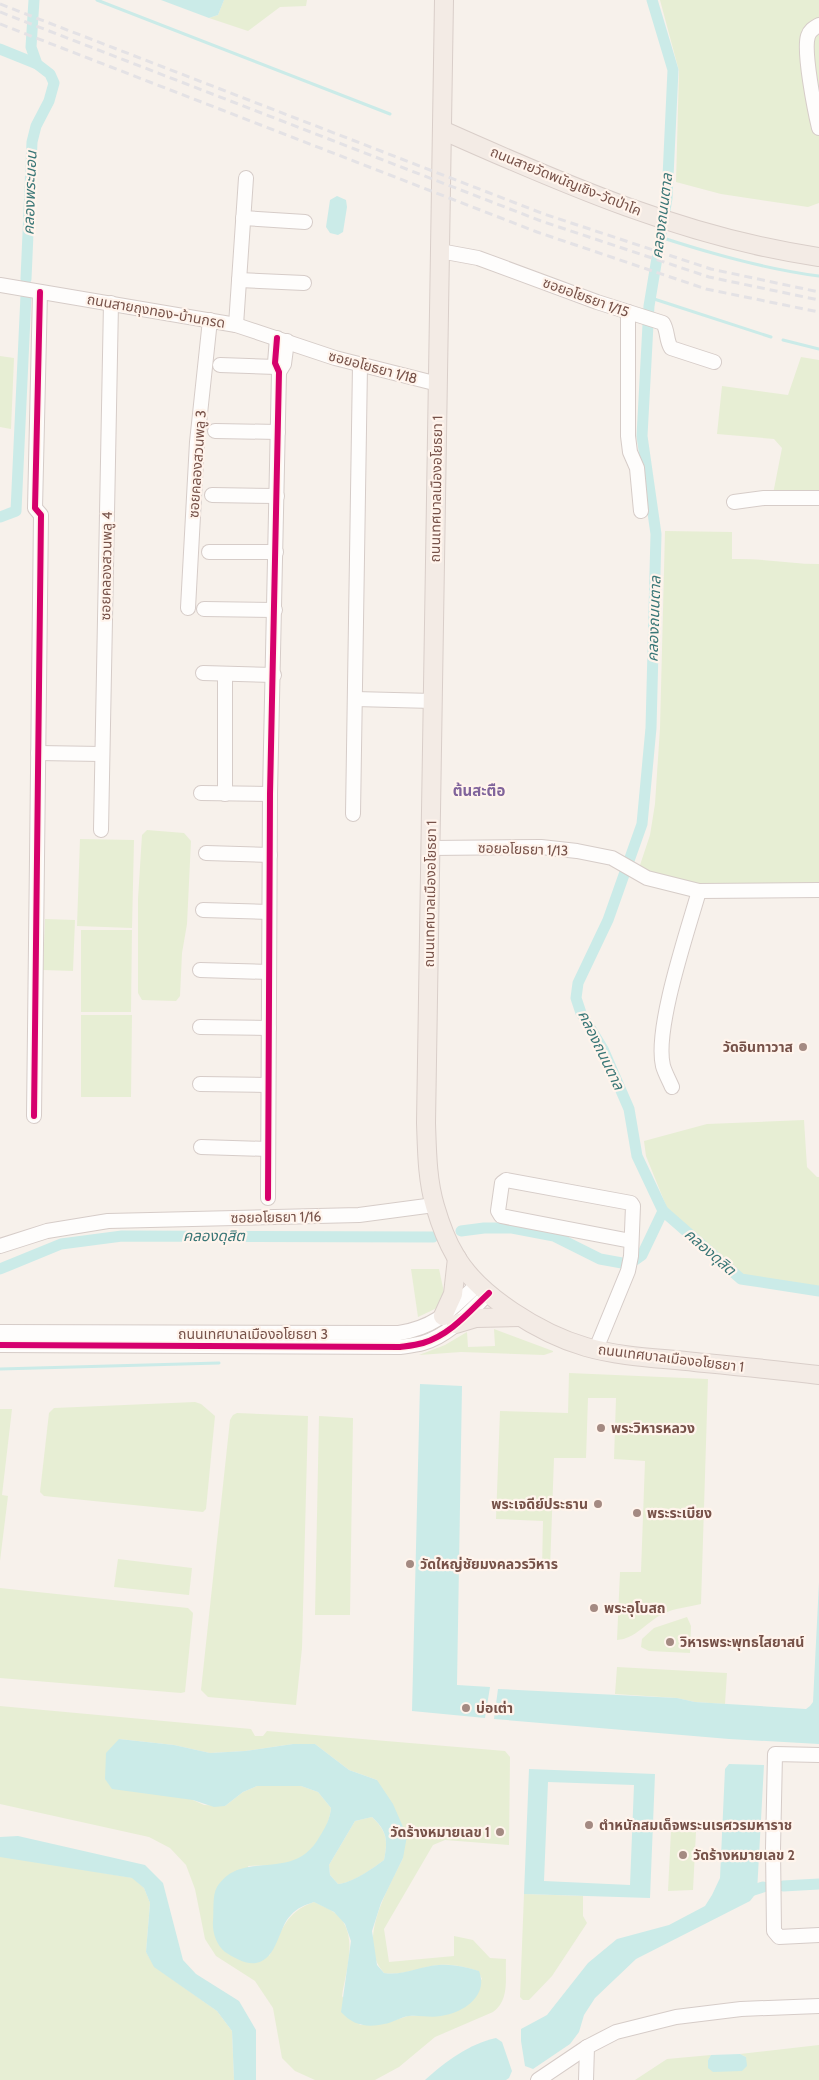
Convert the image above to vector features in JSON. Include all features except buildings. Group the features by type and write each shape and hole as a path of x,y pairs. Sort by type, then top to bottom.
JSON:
{"main road":[{"path":"442,130 444,0"},
{"name":"ถนนสายวัดพนัญเชิง-วัดป่าโค","path":"442,130 645,214 692,228 819,257"},
{"name":"ถนนเทศบาลเมืองอโยธยา 1","path":"442,130 426,1123 428,1168 434,1205 457,1258 484,1288 520,1317 552,1335 596,1349 624,1354 819,1374"},
{"path":"457,1258 449,1320 520,1317"}],"street":[{"path":"819,25 812,30 807,42 819,128"},
{"path":"236,325 246,178"},
{"path":"243,218 305,222"},
{"name":"ซอยอโยธยา 1/15","path":"440,251 478,258 663,323 668,332 670,348 714,362"},
{"path":"239,280 304,284"},
{"name":"ถนนสายถุงทอง-บ้านกรด","path":"0,285 236,325 308,349"},
{"path":"34,1116 41,515 35,508 40,292"},
{"name":"ซอยคลองสวนพลู 4","path":"101,830 111,303"},
{"path":"633,314 628,436 630,452 637,468 641,511"},
{"name":"ซอยคลองสวนพลู 3","path":"188,608 197,442 210,320"},
{"path":"268,1198 270,794 279,366 282,340"},
{"name":"ซอยอโยธยา 1/18","path":"308,349 360,365 438,384"},
{"path":"220,365 279,366"},
{"path":"353,814 360,365"},
{"path":"215,431 278,432"},
{"path":"212,495 277,496"},
{"path":"734,502 764,498 819,498"},
{"path":"209,552 276,552"},
{"path":"204,609 275,610"},
{"path":"203,673 274,675"},
{"path":"225,674 225,794"},
{"path":"355,699 433,701"},
{"path":"38,753 102,754"},
{"path":"201,793 270,794"},
{"name":"ซอยอโยธยา 1/13","path":"430,848 541,847 593,854 617,861 646,878 699,891 819,890"},
{"path":"206,853 270,855"},
{"path":"672,1087 663,1066 661,1053 663,1036 673,986 699,891"},
{"path":"204,910 270,912"},
{"path":"200,970 269,972"},
{"path":"200,1027 269,1028"},
{"path":"200,1084 268,1085"},
{"path":"201,1147 268,1149"},
{"path":"596,1349 628,1271 631,1241 634,1209 631,1203 506,1180 502,1183 498,1211 501,1216 631,1241"},
{"name":"ซอยอโยธยา 1/16","path":"0,1246 47,1231 108,1221 349,1215 434,1205"},
{"name":"ถนนเทศบาลเมืองอโยธยา 3","path":"0,1345 400,1347 423,1343 442,1334 449,1320 484,1288"},
{"name":"ถนนเทศบาลเมืองอโยธยา 3","path":"0,1332 399,1333 417,1330 449,1320"},
{"path":"819,1755 775,1754 773,1848 774,1931 779,1937 819,1935"},
{"path":"538,2080 587,2047 616,2032 676,2017 741,2009 819,2006"},
{"path":"586,2080 587,2047"}],"green space":[{"path":"224,0 307,0 306,6 280,7 248,31 209,18 218,15"},
{"path":"660,0 819,0 819,203 808,207 721,194 676,182 679,71"},
{"path":"0,356 14,358 11,429 0,427"},
{"path":"801,357 819,360 819,494 773,494 782,448 774,439 717,434 722,386 788,395"},
{"path":"665,531 732,532 732,559 819,564 819,887 700,888 638,871 650,835 655,804 660,728"},
{"path":"147,830 184,833 191,841 187,924 182,953 180,996 176,1001 142,1000 138,993 138,899 142,835"},
{"path":"80,839 134,840 132,928 77,926"},
{"path":"45,919 75,920 73,971 43,970"},
{"path":"81,930 132,930 131,1012 81,1012"},
{"path":"81,1015 132,1015 131,1097 81,1097"},
{"path":"804,1120 807,1167 819,1177 819,1288 743,1276 667,1208 646,1156 644,1141 707,1124"},
{"path":"411,1269 439,1269 445,1297 439,1307 418,1317"},
{"path":"494,1329 553,1352 544,1355 461,1352 419,1355 445,1345 467,1332 468,1347 495,1346"},
{"path":"569,1373 708,1379 701,1604 667,1612 624,1639 617,1640 620,1572 641,1572 645,1461 614,1459 616,1398 588,1398 586,1458 554,1458 550,1569 542,1569 543,1521 496,1519 500,1411 568,1413"},
{"path":"195,1402 201,1404 215,1416 206,1509 203,1512 44,1496 40,1492 49,1413 54,1408"},
{"path":"0,1409 12,1409 2,1495 8,1496 0,1561"},
{"path":"237,1413 308,1416 302,1648 296,1705 208,1697 201,1690 230,1420"},
{"path":"319,1416 353,1418 350,1615 315,1615"},
{"path":"118,1559 192,1568 189,1595 114,1587"},
{"path":"0,1588 188,1608 193,1613 185,1692 0,1678"},
{"path":"687,1617 691,1626 690,1653 649,1651 641,1647 642,1639 654,1628"},
{"path":"617,1667 727,1673 725,1704 695,1702 677,1698 615,1694"},
{"path":"0,1706 251,1729 255,1736 263,1736 267,1731 505,1751 510,1757 509,1845 445,1840 433,1845 384,1929 389,1962 454,1956 454,1936 473,1940 490,1958 506,1959 506,1988 502,2001 493,2012 435,2037 399,2067 375,2080 315,2080 295,2071 282,2058 273,2008 255,1981 216,1956 205,1939 195,1889 186,1865 170,1848 149,1837 0,1804","holes":["119,1739 174,1745 210,1753 245,1751 293,1744 315,1744 349,1770 377,1780 403,1858 377,1915 373,1946 376,1960 384,1973 391,1974 432,1966 449,1965 478,1971 482,1979 441,2016 408,2016 383,2024 360,2025 342,1996 348,1962 349,1939 341,1919 332,1911 314,1902 304,1906 290,1917 269,1956 248,1866 275,1865 299,1859 313,1848 318,1841 327,1825 331,1808 318,1792 301,1786 257,1786 243,1792 225,1806 204,1805 193,1800"]},
{"path":"372,1817 381,1827 385,1837 384,1860 356,1878 338,1884 330,1875 329,1865 355,1821"},
{"path":"671,1831 696,1832 693,1890 668,1891"},
{"path":"0,1857 133,1878 144,1888 150,1903 146,1952 155,1967 217,2011 232,2031 234,2080 0,2080"},
{"path":"524,1894 583,1896 583,1916 587,1923 552,1976 529,2000 523,2000 520,1997"},
{"path":"819,2045 819,2080 635,2080 667,2059 711,2055 708,2060 746,2057 740,2054"}],"water":[{"path":"161,0 224,0 218,15 209,18"},
{"path":"337,196 346,200 347,207 343,232 338,235 330,233 326,227 330,200"},
{"path":"420,1384 462,1386 457,1685 490,1687 485,1718 412,1711"},
{"path":"819,1582 819,1744 729,1739 494,1719 498,1689 677,1698 695,1702 806,1709 813,1702"},
{"path":"119,1739 174,1745 210,1753 245,1751 293,1744 315,1744 349,1770 377,1780 393,1804 407,1836 403,1858 381,1903 372,1931 377,1965 384,1973 391,1974 444,1965 459,1966 479,1971 481,1980 477,1995 465,2007 441,2016 409,2016 371,2026 355,2023 341,2012 351,1941 345,1924 334,1912 314,1902 291,1915 269,1956 263,1960 256,1963 248,1963 225,1952 217,1942 213,1929 214,1899 217,1887 227,1875 240,1869 282,1863 296,1859 309,1851 326,1826 331,1808 318,1792 301,1786 257,1786 243,1792 225,1806 214,1807 193,1800 112,1789 105,1779 106,1753","holes":["372,1817 381,1827 385,1836 384,1860 356,1878 338,1884 330,1875 329,1865 355,1821"]},
{"path":"729,1764 764,1765 757,1892 750,1901 636,1959 595,1998 584,2015 579,2032 570,2044 533,2069 525,2066 521,2029 547,2015 588,1963 617,1939 669,1925 705,1906 720,1878 725,1769"},
{"path":"529,1769 655,1774 650,1898 524,1894","holes":["548,1782 634,1785 630,1885 544,1881"]},
{"path":"18,1836 145,1865 163,1883 183,1960 196,1974 239,2001 256,2030 256,2080 234,2080 232,2031 217,2011 154,1967 146,1952 150,1903 144,1888 132,1878 0,1857 0,1837"},
{"path":"496,2038 502,2042 512,2071 506,2080 425,2080 458,2054 476,2044"},
{"path":"740,2054 746,2057 747,2066 742,2071 713,2072 708,2068 708,2060 711,2055"}],"waterway":[{"name":"คลองพระนอน","path":"26,279 32,142 36,126 49,101 54,83 50,74 37,64 31,47 34,0"},
{"path":"97,0 390,114"},
{"name":"คลองถนนตาล","path":"652,0 673,70 667,198 649,306 642,436 656,534 651,728 642,824 608,920 578,983 576,998 581,1013 603,1049 629,1109 637,1156 663,1211 741,1279 819,1291"},
{"path":"0,49 37,64"},
{"path":"660,237 739,260 819,276"},
{"name":"คลองพระนอน","path":"0,517 16,511 26,295"},
{"path":"651,298 771,337"},
{"path":"783,340 819,349"},
{"name":"คลองดุสิต","path":"635,1260 642,1255 663,1211"},
{"name":"คลองดุสิต","path":"461,1231 484,1228 512,1228 554,1236 600,1259 622,1263"},
{"name":"คลองดุสิต","path":"0,1269 61,1244 122,1236 433,1237"},
{"path":"0,1369 219,1363"},
{"path":"783,1886 819,1884"},
{"path":"744,1893 763,1887"}],"railway":[{"path":"0,4 544,214 711,269 819,292"},
{"path":"0,12 541,221 709,277 819,300"},
{"path":"0,24 537,232 706,289 819,312"}],"cycle path":[{"path":"34,1116 41,515 35,508 40,292"},
{"path":"268,1198 270,794 279,372 275,363 277,338"},
{"path":"0,1345 400,1347 423,1343 442,1334 459,1322 489,1293"}],"place":[{"name":"วัดอินทาวาส","path":"803,1047"},
{"name":"พระวิหารหลวง","path":"601,1428"},
{"name":"พระเจดีย์ประธาน","path":"598,1504"},
{"name":"พระระเบียง","path":"637,1513"},
{"name":"วัดใหญ่ชัยมงคลวรวิหาร","path":"410,1564"},
{"name":"พระอุโบสถ","path":"594,1608"},
{"name":"วิหารพระพุทธไสยาสน์","path":"670,1642"},
{"name":"บ่อเต่า","path":"466,1708"},
{"name":"ตำหนักสมเด็จพระนเรศวรมหาราช","path":"589,1825"},
{"name":"วัดร้างหมายเลข 1","path":"500,1832"},
{"name":"วัดร้างหมายเลข 2","path":"683,1855"}],"district":[{"name":"ต้นสะตือ","path":"479,791"}]}
